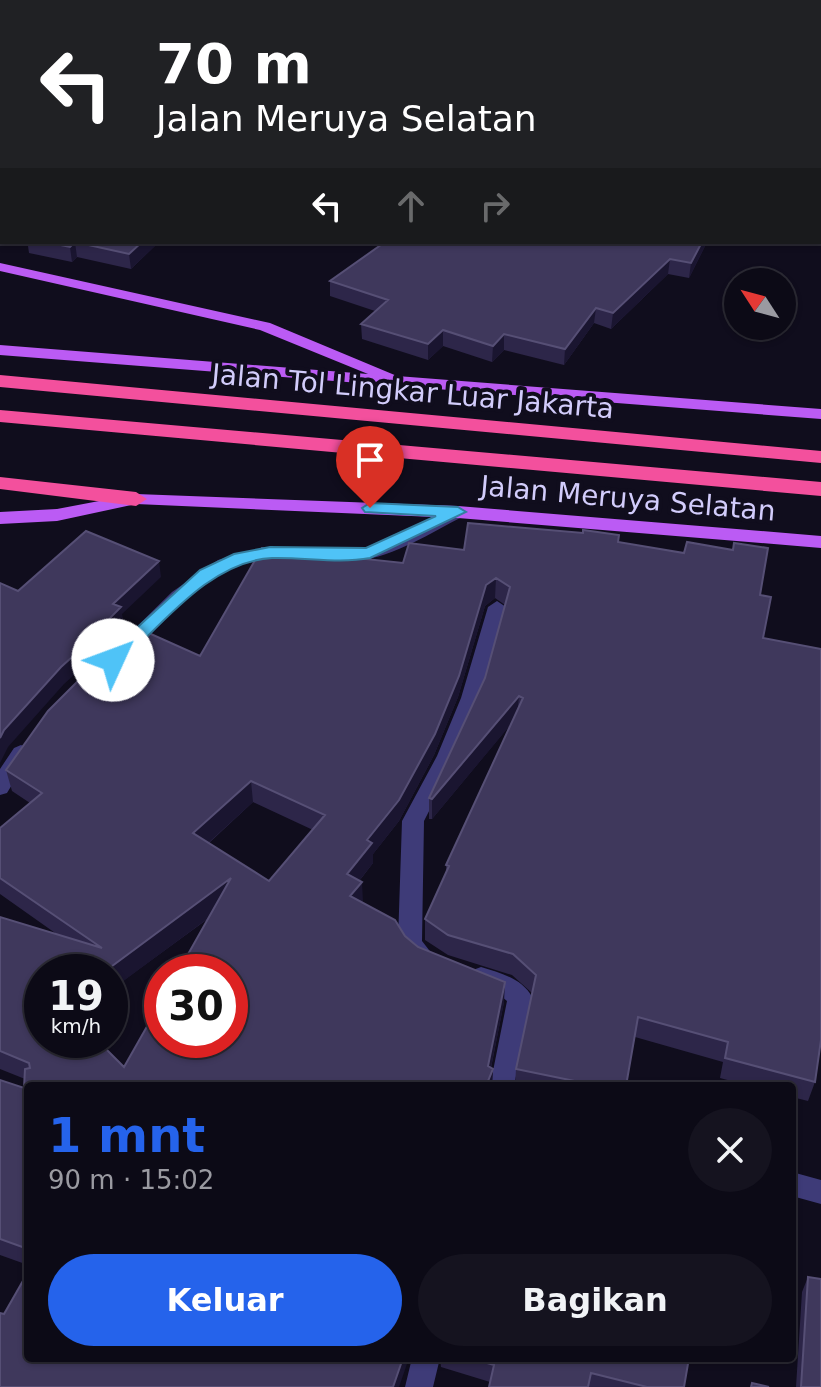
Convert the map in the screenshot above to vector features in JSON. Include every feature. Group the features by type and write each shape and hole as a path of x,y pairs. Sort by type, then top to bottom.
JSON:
{"highway":[{"name":"Jalan Tol Lingkar Luar Jakarta","path":"0,381 821,457"},
{"path":"0,416 821,489"},
{"path":"0,483 136,499"}],"main road":[{"path":"0,267 265,326 404,383"},
{"path":"0,350 821,414"},
{"name":"Jalan Meruya Selatan","path":"0,518 57,515 136,499 458,512 821,542"}],"street":[{"path":"113,660 206,574 240,558 270,553 354,556 370,553 458,512"},
{"path":"497,607 471,698 447,756 413,821 411,948 421,958 502,983 520,997 503,1082"},
{"path":"0,787 35,735"},
{"path":"796,1185 821,1192"},
{"path":"419,1387 425,1362"}],"building":[{"path":"84,244 140,244 129,254"},
{"path":"382,244 701,244 691,263 670,259 613,313 596,308 565,349 504,334 493,346 443,330 428,344 361,324 388,300 330,281"},
{"path":"468,523 619,535 618,542 684,553 687,542 733,550 734,543 768,548 760,595 771,597 763,638 821,649 821,1040 815,1082 725,1058 728,1042 638,1017 627,1082 579,1082 516,1069 536,975 513,954 448,935 425,919 449,866 446,865 523,698 519,696 432,799 429,798 485,678 510,587 496,578 486,585 459,676 435,734 399,800 367,840 372,843 347,874 362,882 350,896 395,920 405,936 418,947 505,982 488,1066 493,1069 488,1082 24,1082 25,1069 30,1068 29,1063 0,1051 0,917 102,948 0,878 0,828 42,793 6,770 48,711 133,626 200,656 262,548 403,563 409,543 464,550","holes":["251,781 325,815 269,881 193,833","231,878 188,954 248,954 248,1058 144,1058 144,1032 124,1067 115,1058 24,1058 24,954 128,954"]},
{"path":"86,531 159,561 113,604 121,607 109,619 112,621 61,667 0,738 0,583 18,591"},
{"path":"0,1080 24,1088 24,1248 0,1239"},
{"path":"808,1277 821,1279 821,1387 801,1387"},
{"path":"24,1279 24,1362 402,1362 393,1387 0,1387 0,1313 4,1314"},
{"path":"484,1362 688,1362 684,1387 647,1387 591,1373 588,1387 489,1387 494,1365"}],"route":[{"path":"113,660 206,574 240,558 270,553 354,556 370,553 458,512 370,508"}]}
